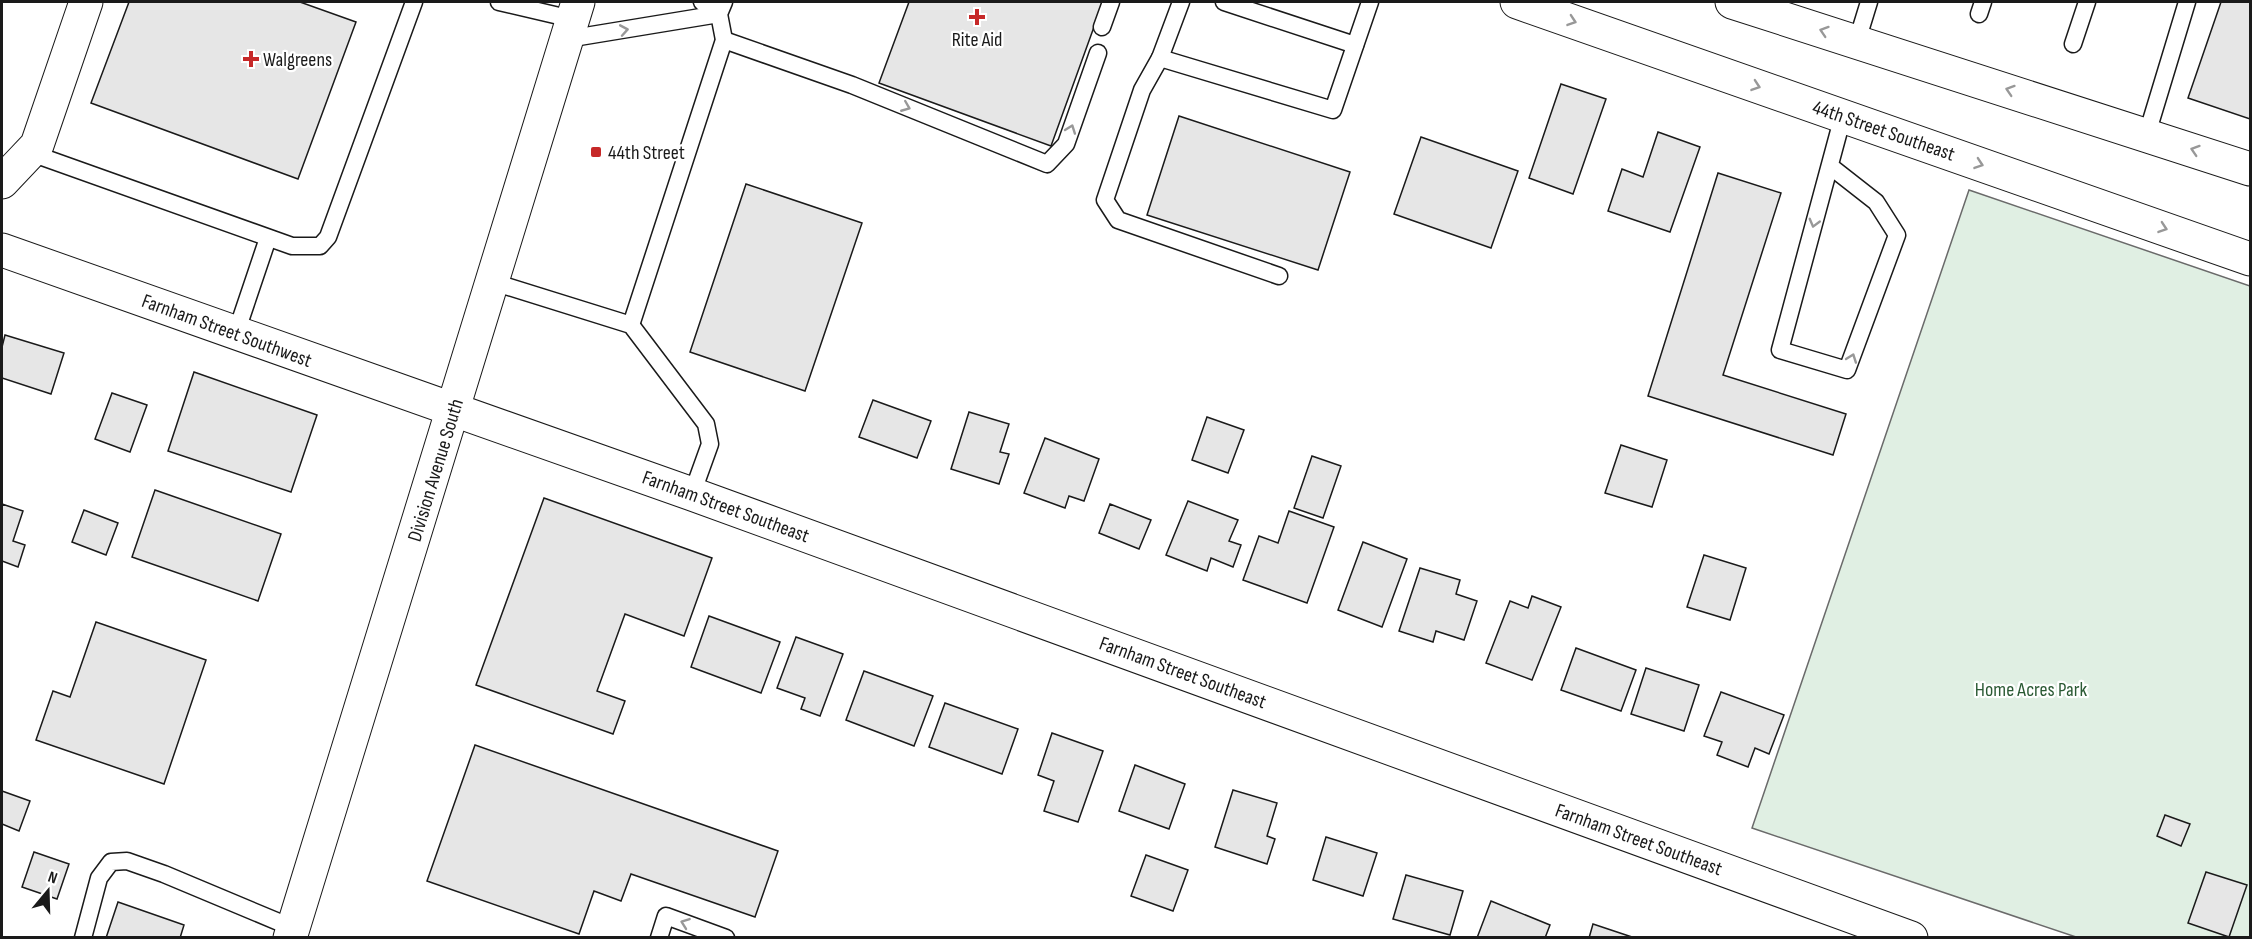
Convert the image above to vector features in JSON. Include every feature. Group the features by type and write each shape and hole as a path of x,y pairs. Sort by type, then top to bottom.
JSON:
{"main road":[{"path":"2,182 37,145 86,2"},
{"name":"44th Street Southeast","path":"1517,2 2250,259"},
{"path":"1732,2 2250,169"},
{"name":"Division Avenue South","path":"292,933 572,20"},
{"name":"Farnham Street Southwest","path":"2,250 453,410"},
{"name":"Farnham Street Southeast","path":"453,410 692,494 1911,938"}],"lane":[{"path":"31,153 292,246 320,246 328,237 414,2"},
{"path":"499,2 572,20 722,8"},
{"path":"702,2 722,8"},
{"path":"1102,27 1111,2"},
{"path":"1181,2 1160,58 1142,90 1106,200 1118,220 1279,276"},
{"path":"1224,2 1355,45"},
{"path":"1160,58 1333,110 1370,2"},
{"path":"1857,41 1869,2"},
{"path":"2073,44 2086,2"},
{"path":"2147,134 2187,2"},
{"path":"631,325 724,40 722,8"},
{"path":"724,40 852,85 1047,164 1066,144 1098,53"},
{"path":"1830,166 1876,202 1897,235 1847,370 1780,350 1843,116"},
{"path":"236,333 268,238"},
{"path":"493,282 631,325 706,424 710,444 692,494"},
{"path":"82,938 99,878 111,862 127,861 164,874 292,933"},
{"path":"658,938 666,916 726,938"}],"green space":[{"name":"Home Acres Park","path":"1969,190 2250,286 2250,937 2076,937 1752,828"}],"building":[{"path":"129,2 300,2 356,22 298,179 91,103"},
{"path":"909,2 1103,2 1051,146 879,83"},
{"path":"2221,2 2250,2 2250,119 2188,98"},
{"path":"1561,84 1606,99 1573,194 1529,178"},
{"path":"1179,116 1350,172 1318,270 1147,215"},
{"path":"1658,132 1700,147 1670,232 1608,211 1622,169 1643,177"},
{"path":"1421,137 1518,171 1491,248 1394,214"},
{"path":"1718,173 1781,193 1723,375 1846,414 1833,455 1648,396"},
{"path":"746,184 862,223 805,391 690,352"},
{"path":"5,335 64,353 51,394 2,378 2,347"},
{"path":"194,372 317,415 291,492 168,451"},
{"path":"112,393 147,405 130,452 95,439"},
{"path":"873,400 931,421 917,458 859,437"},
{"path":"969,412 1009,424 1000,452 1009,454 999,484 951,469"},
{"path":"1207,417 1244,430 1228,473 1192,460"},
{"path":"1045,438 1099,459 1084,501 1069,496 1065,508 1024,493"},
{"path":"1621,445 1667,460 1652,507 1605,493"},
{"path":"1312,456 1341,466 1323,518 1294,508"},
{"path":"155,490 281,534 258,601 132,557"},
{"path":"544,498 712,558 684,636 625,614 597,691 625,701 613,734 476,685"},
{"path":"1188,501 1238,520 1229,541 1241,545 1233,567 1211,558 1207,571 1166,555"},
{"path":"2,504 23,511 13,541 25,545 18,567 2,561"},
{"path":"1110,504 1151,520 1139,549 1099,533"},
{"path":"84,510 118,523 106,555 72,542"},
{"path":"1289,511 1334,527 1307,603 1243,580 1259,536 1278,543"},
{"path":"1363,542 1407,559 1382,627 1338,610"},
{"path":"1704,555 1746,568 1730,620 1687,607"},
{"path":"1420,568 1460,580 1456,594 1477,601 1464,640 1436,631 1433,642 1399,631"},
{"path":"1532,596 1561,607 1532,680 1486,663 1510,601 1528,608"},
{"path":"709,616 780,642 761,693 691,667"},
{"path":"96,622 206,660 164,784 36,740 53,691 70,697"},
{"path":"796,637 843,654 820,716 801,709 805,698 777,688"},
{"path":"1576,648 1636,670 1621,711 1561,690"},
{"path":"1646,668 1699,685 1684,731 1631,714"},
{"path":"864,671 933,696 914,746 846,720"},
{"path":"1721,692 1784,715 1769,754 1755,748 1748,767 1717,755 1722,742 1704,736"},
{"path":"945,703 1018,729 1002,774 929,747"},
{"path":"1052,733 1103,751 1078,822 1044,811 1054,781 1038,775"},
{"path":"475,745 778,851 755,917 631,874 621,901 594,891 579,934 427,881"},
{"path":"1135,765 1185,784 1169,829 1119,811"},
{"path":"1233,790 1277,803 1267,836 1275,839 1267,864 1215,847"},
{"path":"2,791 30,801 19,831 2,824"},
{"path":"2165,815 2190,824 2181,846 2157,836"},
{"path":"1326,837 1377,853 1363,896 1313,880"},
{"path":"34,852 69,864 57,899 22,887"},
{"path":"1146,855 1188,870 1173,911 1131,896"},
{"path":"2206,872 2247,885 2229,937 2188,923"},
{"path":"1406,875 1463,891 1450,935 1393,919"},
{"path":"1491,901 1550,925 1545,938 1477,938"},
{"path":"118,902 184,925 180,938 106,938"},
{"path":"1593,924 1635,938 1589,938"}],"place":[{"name":"Rite Aid","path":"977,17"},
{"name":"Walgreens","path":"251,59"},
{"name":"44th Street","path":"596,152"}]}
